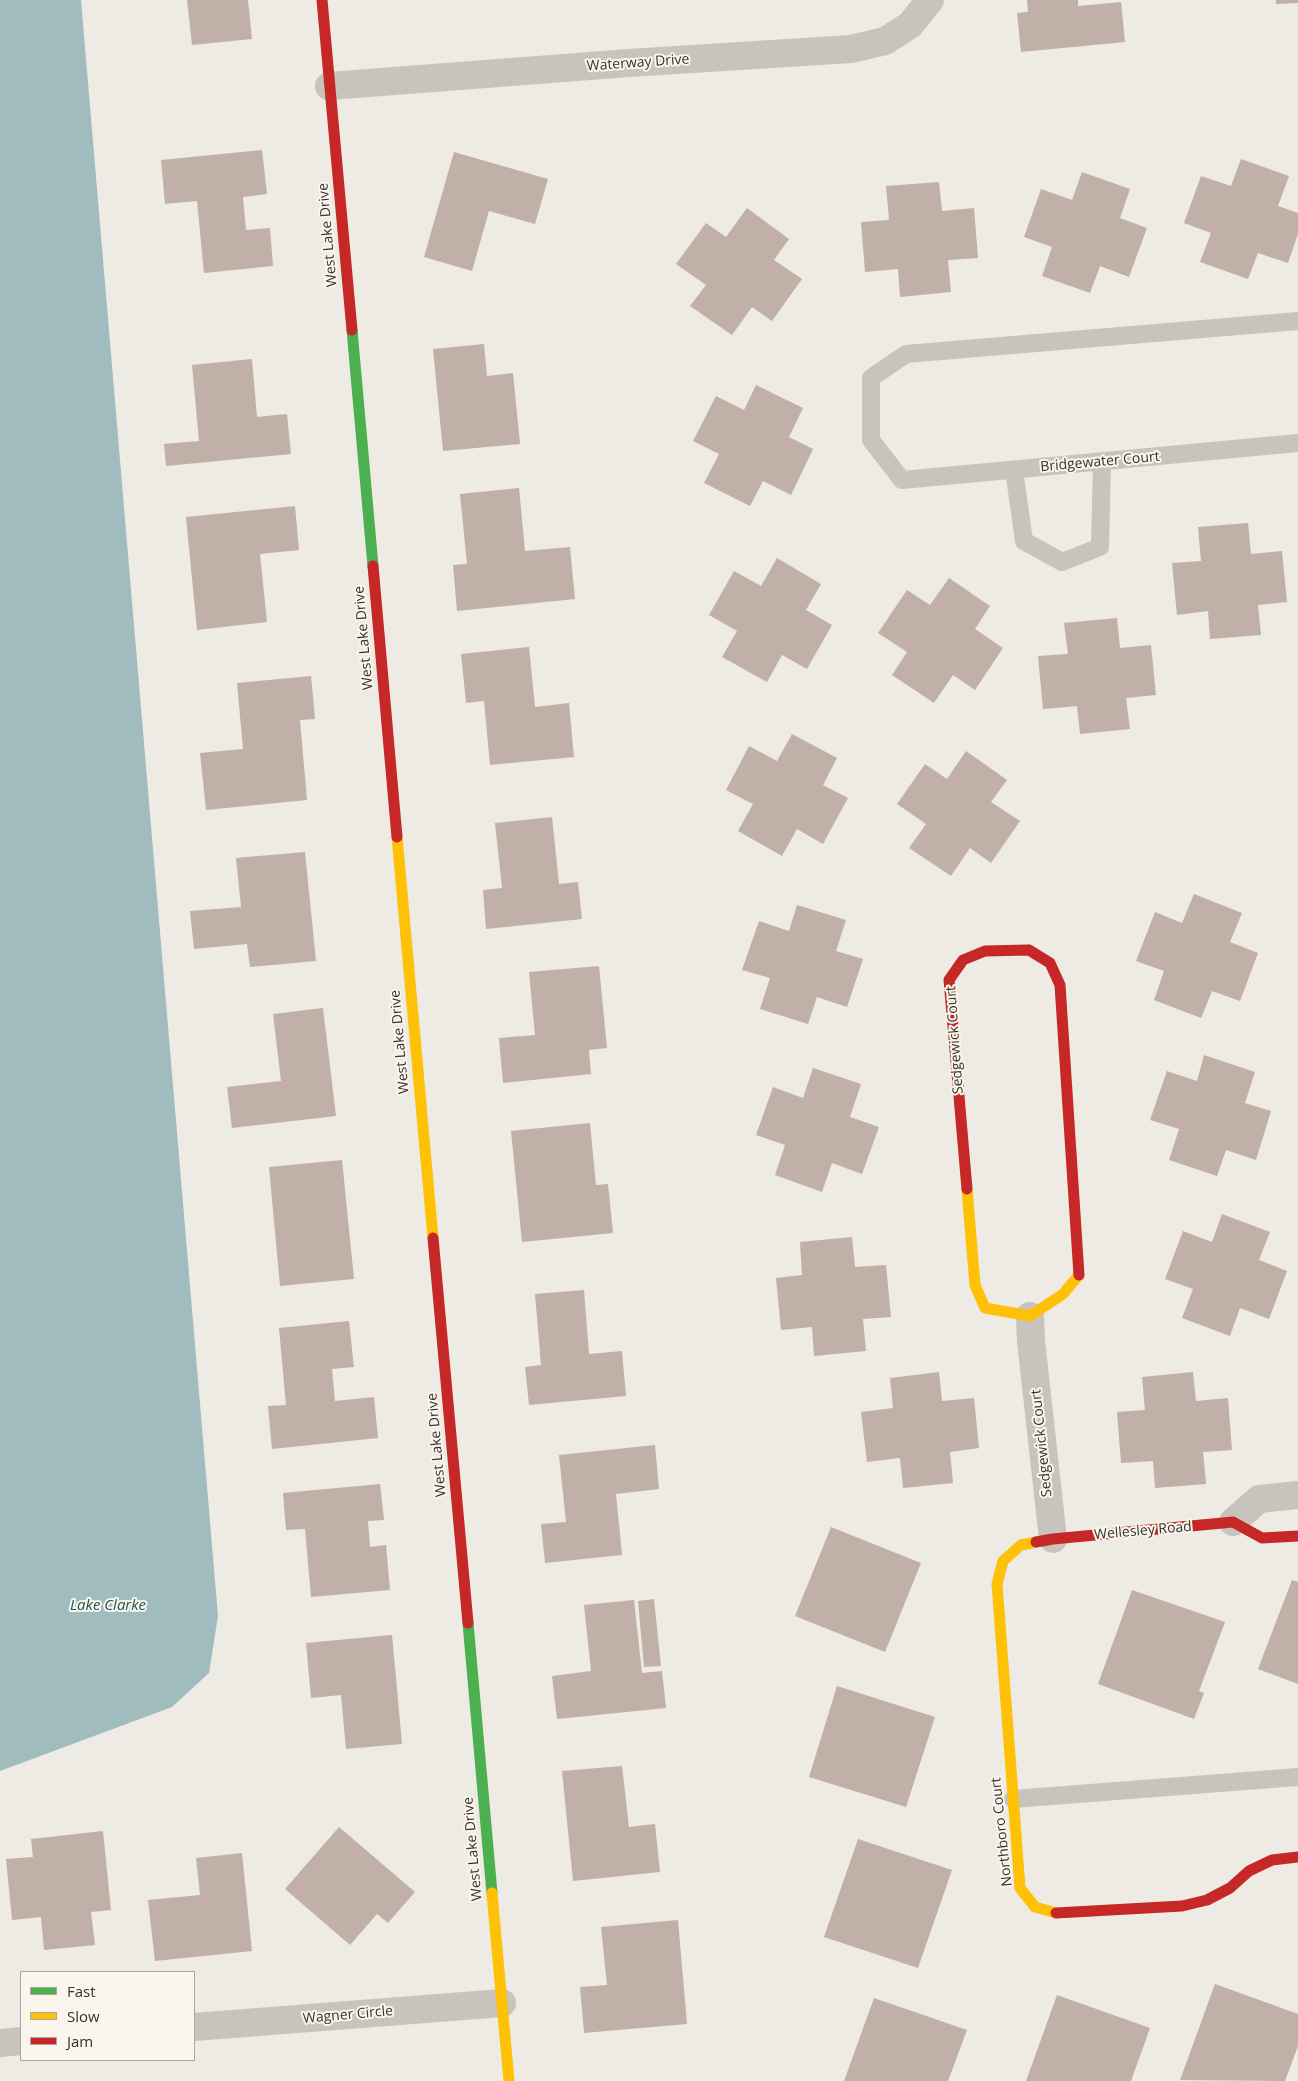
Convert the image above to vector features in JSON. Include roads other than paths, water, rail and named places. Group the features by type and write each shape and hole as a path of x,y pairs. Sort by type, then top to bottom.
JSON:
{"street":[{"name":"West Lake Drive","path":"322,0 509,2081"},
{"name":"Waterway Drive","path":"329,86 628,63 851,49 885,41 910,25 930,0"},
{"name":"Sedgewick Court","path":"1030,950 1050,963 1060,985 1079,1275 1063,1294 1030,1316 985,1308 975,1285 949,980 962,960 985,951 1030,950"},
{"name":"Sedgewick Court","path":"1030,1316 1031,1341 1053,1539"},
{"path":"1298,1495 1259,1500 1234,1522 1262,1538 1298,1536"},
{"name":"Wellesley Road","path":"1053,1539 1234,1522"},
{"name":"Northboro Court","path":"1053,1539 1021,1545 1003,1561 997,1584 1020,1888 1035,1907 1060,1914 1182,1906 1207,1900 1230,1888 1249,1871 1272,1860 1298,1857"},
{"name":"Wagner Circle","path":"195,2027 502,2003"},
{"path":"0,2043 20,2041"}],"lane":[{"name":"Bridgewater Court","path":"1298,322 906,354 871,378 872,440 902,480 1298,443"},
{"path":"1014,470 1024,541 1062,562 1100,547 1102,462"},
{"path":"1013,1799 1298,1777"}],"water":[{"name":"Lake Clarke","path":"0,0 81,0 218,1616 209,1673 172,1707 0,1771"}]}
